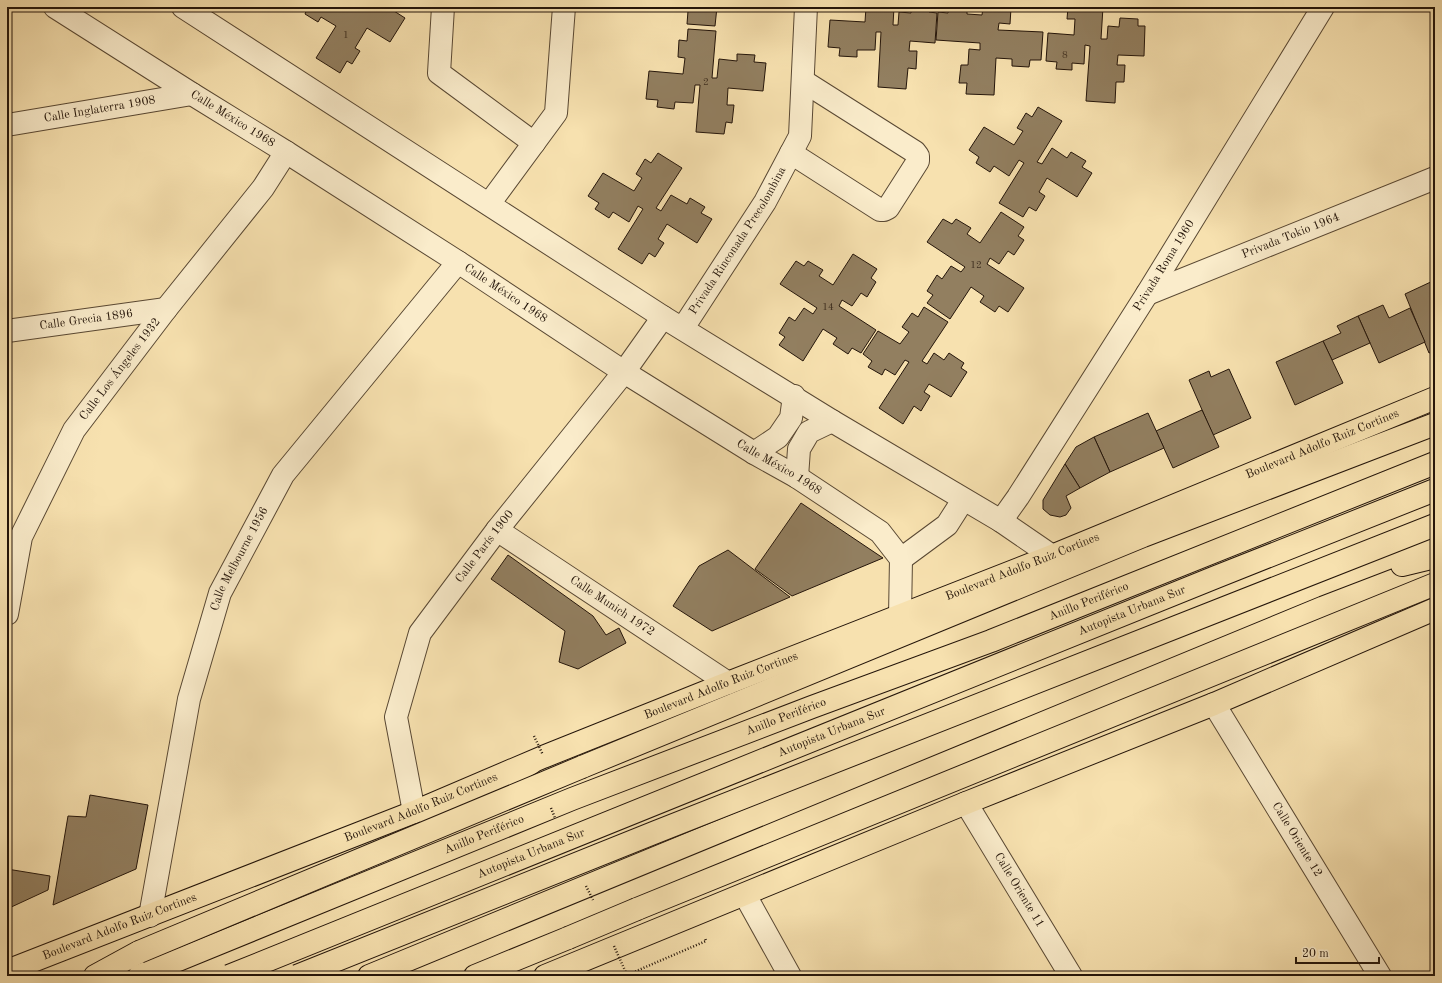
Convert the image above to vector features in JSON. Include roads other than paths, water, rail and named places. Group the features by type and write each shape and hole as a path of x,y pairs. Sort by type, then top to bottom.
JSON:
{"main road":[{"name":"Boulevard Adolfo Ruiz Cortines","path":"7,971 414,812 728,683 1052,556 1435,398"},
{"path":"95,976 147,949 691,721 1143,536 1435,424"},
{"name":"Anillo Periférico","path":"139,976 572,799 812,707 991,641 1435,463"},
{"name":"Autopista Urbana Sur","path":"229,976 1201,583 1435,490"},
{"path":"297,976 648,835 1435,525"},
{"path":"370,976 1315,586 1435,540"},
{"path":"1315,586 1435,557"},
{"path":"475,976 1435,584"},
{"path":"545,976 966,803 1214,704 1435,609"},
{"path":"258,928 531,763"}],"street":[{"name":"Calle México 1968","path":"55,7 458,262 624,372 754,453 797,477 880,532 901,559"},
{"path":"183,7 663,317 794,396 832,421 1001,522 1052,556"},
{"path":"442,7 439,73 534,143"},
{"path":"489,204 556,113 564,7"},
{"name":"Privada Rinconada Precolombina","path":"683,328 766,202 800,136 806,7"},
{"name":"Privada Roma 1960","path":"1001,522 1147,294 1323,7"},
{"name":"Privada Rinconada Precolombina","path":"791,153 880,210 888,208 918,161 918,156 915,152 803,81"},
{"name":"Calle Inglaterra 1908","path":"7,125 192,94"},
{"name":"Calle Los Ángeles 1932","path":"7,614 14,537 74,430 166,309 263,188 286,152"},
{"name":"Privada Tokio 1964","path":"1147,294 1435,178"},
{"name":"Calle Melbourne 1956","path":"150,916 189,699 220,593 283,475 458,262"},
{"name":"Calle Grecia 1896","path":"7,331 166,309"},
{"name":"Calle París 1900","path":"414,812 396,717 420,633 497,530 624,372 663,317"},
{"path":"754,453 778,437 791,418 794,396"},
{"path":"797,477 799,449 809,432 832,421"},
{"path":"900,616 901,559 947,525 963,500"},
{"name":"Calle Munich 1972","path":"497,530 728,683"},
{"name":"Calle Oriente 12","path":"1214,704 1380,976"},
{"name":"Calle Oriente 11","path":"966,803 1071,976"},
{"path":"745,895 790,976"}]}
